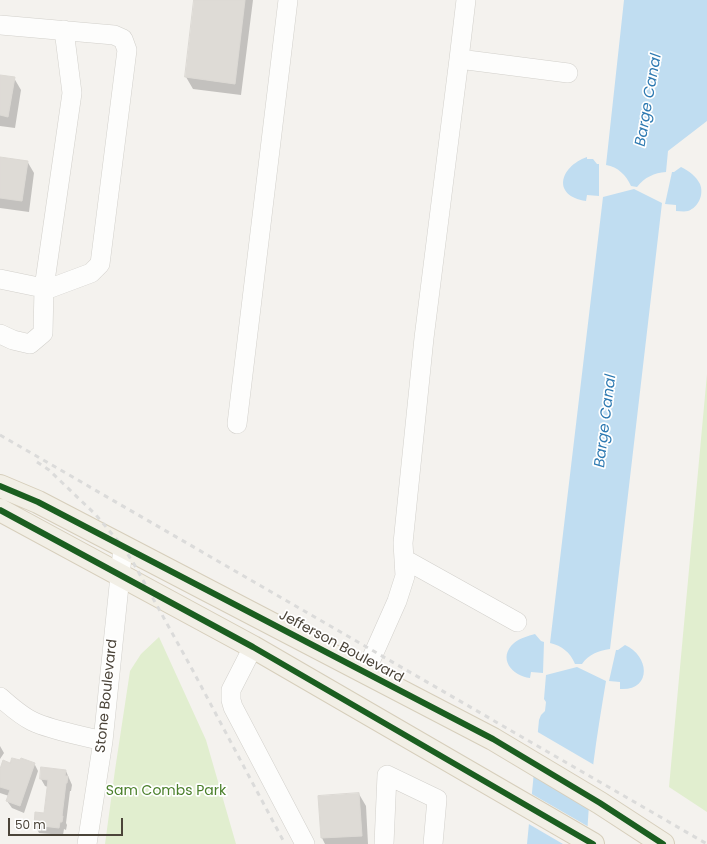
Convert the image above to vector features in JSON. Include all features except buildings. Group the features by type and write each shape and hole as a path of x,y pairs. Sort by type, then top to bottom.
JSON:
{"main road":[{"name":"Jefferson Boulevard","path":"0,486 38,502 493,739 600,803 663,844"},
{"path":"0,510 253,647 594,844"}],"street":[{"path":"237,424 288,0"},
{"path":"365,673 397,601 405,576 403,543 424,338 466,0"},
{"path":"0,24 114,35 123,39 127,50 100,264 91,273 48,289 0,278"},
{"path":"0,334 13,340 30,344 43,333 44,288 72,92 64,30"},
{"path":"459,59 568,73"},
{"name":"Stone Boulevard","path":"87,844 103,741 123,547"},
{"path":"404,559 517,622"},
{"path":"253,647 231,690 231,700 233,707 305,844"},
{"path":"0,697 17,712 32,721 48,727 103,741"},
{"path":"384,844 387,775 437,800 432,844"}],"green space":[{"path":"707,374 707,812 669,787"},
{"name":"Sam Combs Park","path":"159,637 206,740 236,844 105,844 130,671 141,654"}],"water":[{"name":"Barge Canal","path":"624,0 707,0 707,121 668,151 666,172 650,176 637,187 631,186 627,178 618,170 606,165"},
{"path":"587,157 587,159 593,159 597,164 599,164 599,196 587,195 586,201 575,198 568,193 564,188 563,181 565,174 570,167"},
{"path":"681,167 694,176 701,188 700,200 692,209 688,211 676,211 676,205 665,204 672,172"},
{"name":"Barge Canal","path":"634,189 662,203 610,649 594,654 582,664 575,664 571,656 565,650 550,643 603,197"},
{"path":"535,634 541,641 544,642 543,673 531,672 530,678 523,677 509,665 507,655 509,649 516,641"},
{"path":"625,645 633,650 639,657 643,664 644,672 638,685 620,689 620,682 609,681 616,650"},
{"path":"577,667 606,681 591,782 587,844 527,844 539,720 545,711 546,702 544,699 546,675"}],"pier":[{"path":"536,731 596,766 590,809 531,775"},
{"path":"530,793 589,827 589,844 563,844 527,823"}],"railway":[{"path":"0,435 707,844"},
{"path":"37,462 49,470 96,515 123,547 134,564 192,669 285,844"}],"cycle path":[{"path":"0,486 38,502 493,739 600,803 663,844"},
{"path":"0,510 253,647 593,844"}]}
